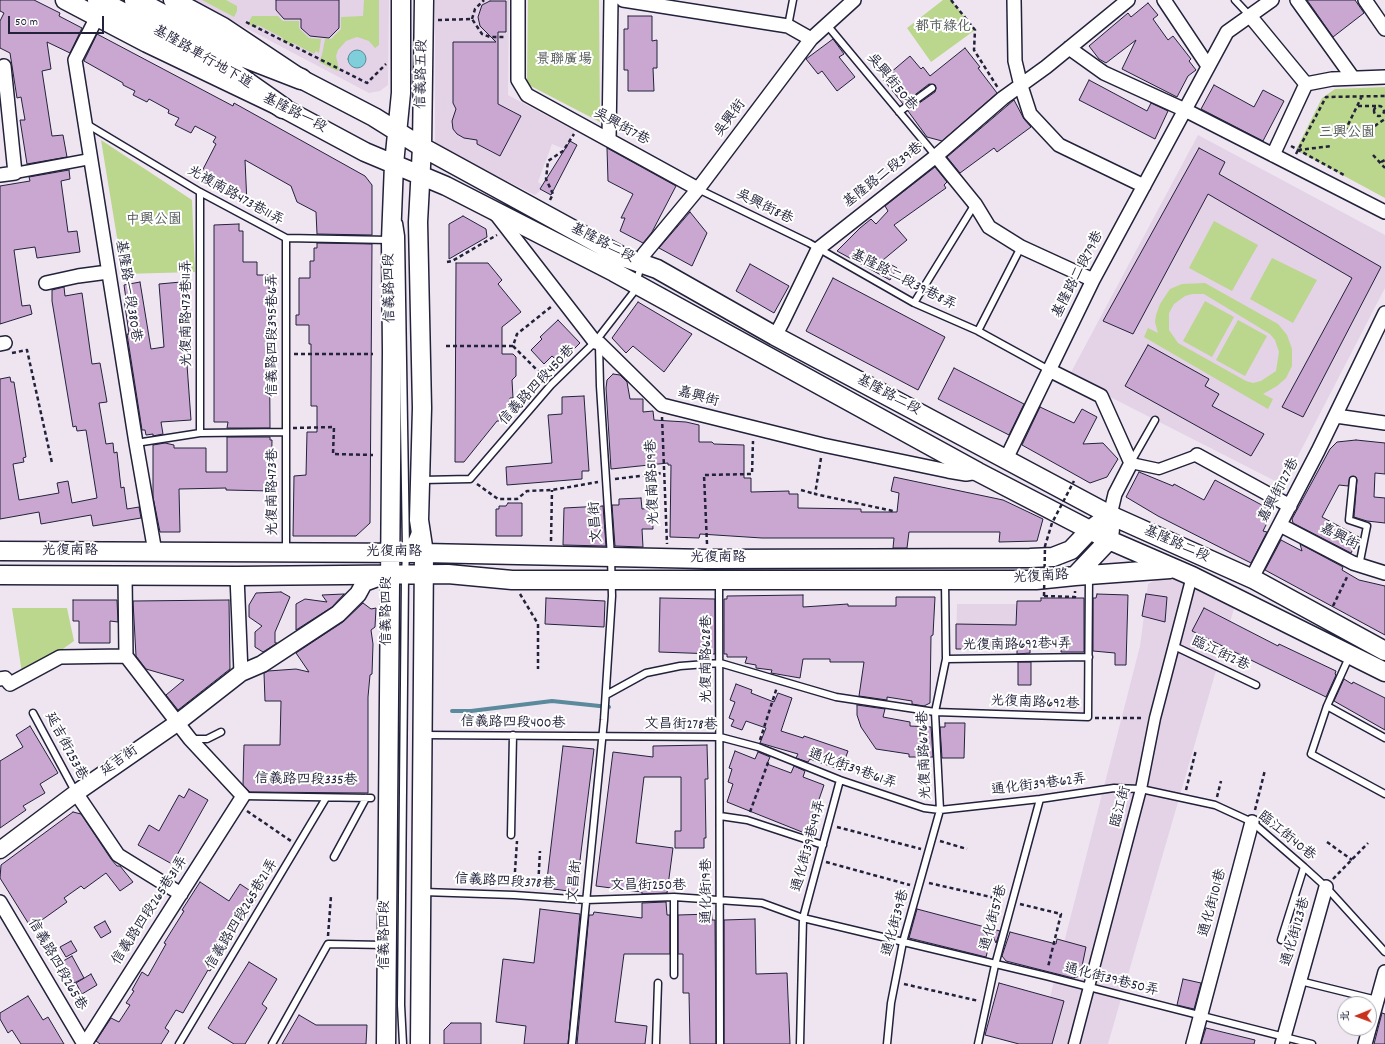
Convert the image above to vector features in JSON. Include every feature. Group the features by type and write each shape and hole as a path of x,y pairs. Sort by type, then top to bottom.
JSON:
{"main road":[{"path":"65,0 98,9"},
{"name":"基隆路車行地下道","path":"135,0 234,53 301,79"},
{"path":"173,0 223,27 301,79 374,117 396,131"},
{"name":"信義路五段","path":"396,131 401,93 401,0"},
{"name":"信義路五段","path":"422,147 424,0"},
{"name":"基隆路車行地下道","path":"98,9 226,68 283,108"},
{"name":"基隆路一段","path":"283,108 365,152 394,164"},
{"name":"基隆路二段","path":"396,131 422,147 623,257 657,269 774,336 1110,515 1255,580 1385,650"},
{"name":"信義路四段","path":"386,1044 386,945 397,575 391,240 396,131"},
{"name":"信義路四段","path":"420,1044 424,553 420,520 422,408 418,276 422,147"},
{"name":"基隆路二段","path":"394,164 446,186 614,272 978,472 1109,540 1192,576 1385,672"},
{"path":"1109,540 1110,515"},
{"name":"光復南路","path":"0,551 424,553 707,559 1053,557 1071,550 1090,530 1110,515"},
{"name":"光復南路","path":"0,575 237,576 448,574 512,580 1080,580 1109,540"},
{"path":"1080,580 1174,569"}],"street":[{"path":"518,0 518,36"},
{"path":"608,139 611,0"},
{"path":"623,0 788,26 811,39"},
{"name":"吳興街","path":"642,263 644,254 698,189 811,39 854,0"},
{"path":"1014,0 1015,61 1030,114 1059,145 1144,186"},
{"name":"基隆路二段39巷","path":"774,336 782,323 818,249 936,156 1003,98 1046,67 1128,0"},
{"path":"1164,0 1208,66"},
{"name":"基隆路二段79巷","path":"1006,459 1093,280 1227,32 1272,0"},
{"path":"1297,0 1353,78"},
{"path":"1365,0 1385,29"},
{"name":"基隆路一段380巷","path":"98,9 74,60 155,552"},
{"path":"1250,16 1306,84"},
{"name":"吳興街7巷","path":"518,36 518,80 527,95 698,189"},
{"path":"1069,48 1104,73 1185,110 1385,212"},
{"path":"4,66 15,173"},
{"path":"1306,84 1332,79 1385,77"},
{"path":"1273,155 1306,84"},
{"path":"936,156 974,204 989,227 1021,247 1093,280"},
{"path":"0,175 90,159"},
{"name":"嘉興街","path":"493,211 597,343 662,405 823,445 948,471 966,474 978,472"},
{"path":"46,283 78,276 108,272"},
{"name":"嘉興街127巷","path":"1255,580 1254,574 1336,416 1385,313"},
{"path":"1049,370 1101,396 1131,462"},
{"path":"1336,416 1385,423"},
{"path":"1131,462 1159,469 1197,455 1290,506"},
{"path":"1110,515 1115,494 1131,462"},
{"name":"嘉興街","path":"1280,525 1356,565 1385,573"},
{"name":"延吉街","path":"0,850 76,793 184,723 241,673 262,664 338,614 358,594 364,583 397,575"},
{"path":"0,679 4,678 10,684 60,657 126,656 125,576"},
{"path":"237,576 241,673"},
{"name":"臨江街","path":"1074,1044 1141,789 1155,718 1192,576"},
{"name":"信義路四段335巷","path":"126,656 184,723 190,739 240,800"},
{"path":"76,793 118,855 181,894"},
{"name":"信義路四段265巷31弄","path":"84,1044 240,800"},
{"name":"通化街101巷","path":"1193,1044 1252,822"},
{"name":"通化街123巷","path":"1283,1040 1326,887"},
{"name":"信義路四段265巷","path":"0,902 84,1044"},
{"path":"1377,1000 1385,972"}],"lane":[{"path":"788,26 793,0"},
{"path":"1235,0 1250,16"},
{"name":"吳興街50巷","path":"827,25 936,156"},
{"path":"899,112 932,88"},
{"name":"光複南路473巷11弄","path":"84,122 200,192 286,238 391,240"},
{"path":"394,164 396,199 401,236 397,553"},
{"name":"吳興街8巷","path":"698,189 809,243 818,249"},
{"name":"光復南路473巷11弄","path":"200,192 200,433"},
{"path":"914,303 974,204"},
{"name":"信義路四段395巷6弄","path":"286,238 286,430"},
{"path":"978,331 1021,247"},
{"name":"基隆路二段39巷8弄","path":"818,249 914,303 978,331 1049,370"},
{"name":"信義路四段450巷","path":"470,479 551,385 597,343 633,292 642,263"},
{"name":"文昌街","path":"572,1044 606,697 611,580 611,557 597,343"},
{"path":"1131,462 1155,420"},
{"path":"136,443 200,433 286,430"},
{"name":"光復南路473巷","path":"286,430 286,552"},
{"path":"420,480 470,479"},
{"path":"1353,480 1349,520 1367,526 1356,565"},
{"name":"信義路四段","path":"397,553 420,520"},
{"name":"信義路四段","path":"397,575 401,1005 403,1044"},
{"name":"光復南路692巷","path":"720,663 836,697 935,712 1088,718 1089,656 1080,580"},
{"name":"光復南路628巷","path":"719,581 720,737"},
{"name":"光復南路676巷","path":"940,810 935,712 946,659 945,581"},
{"name":"臨江街2巷","path":"1174,646 1256,685"},
{"path":"1351,654 1327,706 1311,754 1385,794"},
{"name":"光復南路692巷4弄","path":"946,659 1089,656"},
{"path":"606,697 646,673 680,666 720,663"},
{"path":"1327,706 1385,738"},
{"name":"延吉街253巷","path":"33,713 76,793"},
{"path":"190,739 207,739 221,732"},
{"name":"信義路四段400巷","path":"423,734 602,737"},
{"path":"511,835 512,735"},
{"name":"文昌街278巷","path":"602,737 720,737 758,747"},
{"name":"通化街19巷","path":"720,737 720,1044"},
{"name":"通化街39巷61弄","path":"758,747 840,780 924,808 940,810"},
{"name":"通化街39巷49弄","path":"800,1044 803,918 840,780"},
{"name":"通化街39巷62弄","path":"940,810 1040,799 1114,788 1141,789"},
{"name":"臨江街40巷","path":"1141,789 1215,805 1252,822 1326,887 1385,952"},
{"name":"信義路四段265巷21弄","path":"179,1044 326,798"},
{"name":"信義路四段335巷","path":"240,800 369,798 334,857"},
{"name":"通化街57巷","path":"978,1044 985,1003 1040,799"},
{"name":"通化街39巷","path":"887,1044 894,982 903,942 940,810"},
{"path":"720,816 747,820 823,844"},
{"path":"1280,940 1304,867"},
{"name":"信義路四段378巷","path":"422,892 514,894 586,900"},
{"path":"674,897 674,975"},
{"name":"文昌街250巷","path":"586,900 674,897 762,903 803,918"},
{"path":"803,918 903,942"},
{"name":"通化街39巷50弄","path":"903,942 1201,1016 1283,1040 1312,1044"},
{"path":"272,1044 328,944 386,945"},
{"path":"1300,981 1361,996"},
{"path":"656,1044 658,983"}],"path":[{"path":"472,18 475,9 484,0"},
{"path":"950,0 974,30 974,50 1003,98"},
{"path":"424,21 472,18"},
{"path":"472,18 482,34 490,37 518,36"},
{"path":"243,21 367,83 386,65 386,58"},
{"path":"1345,131 1362,96"},
{"path":"1298,150 1326,97 1385,96"},
{"path":"1358,106 1385,105"},
{"path":"1380,106 1384,112 1381,116 1377,116 1374,109 1380,106"},
{"path":"1366,137 1376,125 1385,119"},
{"path":"546,214 553,194 546,179 548,161 563,151 580,123"},
{"path":"1298,150 1332,146"},
{"path":"1298,150 1345,176"},
{"path":"1373,155 1385,168"},
{"path":"1381,162 1385,160"},
{"path":"447,262 452,261 496,235"},
{"path":"513,346 518,334 555,304"},
{"path":"446,346 513,346 551,385"},
{"path":"4,347 28,350 52,463"},
{"path":"286,354 373,354"},
{"name":"光復南路519巷","path":"662,405 668,558"},
{"path":"286,430 334,427 334,454 373,454"},
{"path":"707,559 704,475 752,474 754,429"},
{"path":"815,494 823,445"},
{"path":"470,479 498,499 517,499 527,491 552,490 606,480 664,473"},
{"path":"1074,481 1052,524 1045,546 1044,596 1075,597 1080,580"},
{"path":"551,556 552,490"},
{"path":"801,490 893,511"},
{"path":"1332,608 1356,565"},
{"path":"512,580 538,624 538,669"},
{"path":"758,747 779,681"},
{"path":"1088,718 1155,718"},
{"path":"1183,798 1196,750"},
{"path":"747,820 772,752"},
{"path":"1252,822 1265,770"},
{"path":"1215,805 1221,780"},
{"path":"240,800 298,845"},
{"path":"828,824 928,851"},
{"path":"511,835 517,837 514,894"},
{"path":"932,838 967,849"},
{"path":"1327,842 1352,860"},
{"name":"通化街123巷","path":"1326,887 1368,843"},
{"path":"537,896 540,851"},
{"path":"819,860 918,887"},
{"path":"328,944 331,896"},
{"path":"894,982 985,1003"}],"shaded area":[{"path":"193,0 389,0 388,85 380,91 369,93"},
{"path":"435,0 509,0 508,95 575,131 564,149 552,144 538,182 545,187 535,195 435,145"},
{"path":"1198,135 1385,235 1385,288 1283,485 1069,376"},
{"path":"1169,572 1235,605 1108,1044 1038,1044 1140,646 1148,584"},
{"path":"957,604 1016,604 1015,649 956,649"}],"green space":[{"path":"202,0 226,0 237,6 237,11 234,17"},
{"path":"364,0 379,0 379,45 375,48 369,41 357,37 346,41 338,50 336,56 339,70 337,71 319,62 325,39 331,39 341,29 341,17 363,16"},
{"name":"景聯廣場","path":"528,0 599,0 600,122 527,84"},
{"name":"都市綠化","path":"943,0 951,0 975,30 931,62 907,28"},
{"path":"252,16 278,16 283,21 299,21 299,28 309,38 321,39 319,53 316,51 314,54 293,43 292,45 282,40 283,38 258,25 256,28 248,24"},
{"name":"三興公園","path":"1385,87 1385,198 1296,150 1322,98 1335,89"},
{"name":"中興公園","path":"101,140 192,200 195,272 123,274"},
{"path":"1214,221 1258,245 1232,291 1189,268"},
{"path":"1272,258 1317,280 1293,323 1250,299"},
{"path":"1205,283 1278,324 1287,335 1292,349 1292,366 1286,378 1277,386 1263,394 1273,399 1268,409 1144,337 1148,328 1158,333 1155,322 1160,304 1170,289 1182,284","holes":["1192,294 1204,294 1270,334 1275,340 1279,352 1276,371 1261,381 1253,383 1246,381 1178,343 1169,330 1169,313 1174,304 1185,296"]},
{"path":"1205,301 1234,317 1212,357 1183,341"},
{"path":"1238,320 1267,336 1245,376 1216,360"},
{"path":"12,608 67,608 74,641 46,661 22,673"}],"water":[{"path":"353,50 361,50 366,55 364,66 361,68 353,68 348,63 348,55"}],"building":[{"path":"0,0 34,0 60,13 59,16 82,28 70,53 47,42 51,69 42,71 52,136 63,135 67,157 27,164 20,120 25,120 21,97 17,98 10,53 0,48 0,21 4,13 0,11"},
{"path":"276,0 339,0 339,28 329,38 310,36 301,28 301,19 284,19 276,10"},
{"path":"1307,0 1355,0 1364,13 1333,37"},
{"path":"490,1 506,1 506,32 498,32 498,104 521,116 500,156 477,144 477,140 464,138 457,134 453,129 452,121 456,109 453,103 453,42 496,42 480,26 478,17 482,5"},
{"path":"1148,3 1158,15 1153,19 1168,40 1173,36 1191,59 1189,61 1196,70 1188,76 1177,97 1122,69 1136,40 1106,63 1099,59 1089,46 1128,13 1131,17"},
{"path":"628,16 652,16 652,41 657,40 657,68 653,68 654,91 628,91 628,70 624,70 624,29 628,29"},
{"path":"97,34 233,106 234,103 365,176 372,185 372,235 317,234 316,212 297,202 291,186 245,160 247,204 199,177 216,144 213,142 216,137 195,126 191,133 175,125 179,118 168,113 169,110 149,99 147,102 133,95 135,91 84,61"},
{"path":"833,39 844,54 839,57 855,77 837,91 822,71 818,74 806,59"},
{"path":"965,48 980,67 978,68 997,93 942,141 927,137 908,111 935,92 935,85 929,84 903,104 883,79 910,56 921,69 923,67 930,76"},
{"path":"1089,80 1147,111 1151,103 1168,111 1155,139 1079,100"},
{"path":"1214,85 1254,107 1263,90 1284,101 1263,141 1201,109"},
{"path":"1014,100 1024,119 1031,127 997,152 994,148 960,173 947,157"},
{"path":"570,141 577,145 551,195 540,189"},
{"path":"607,148 676,186 652,232 643,243 620,231 625,218 621,218 633,194 608,181"},
{"path":"1199,148 1225,162 1219,174 1381,267 1303,417 1282,407 1352,278 1208,194 1133,334 1103,321"},
{"path":"935,167 947,182 944,185 946,188 894,225 907,240 883,260 897,268 890,280 837,251 871,219 876,224 888,211 885,206"},
{"path":"69,170 70,179 61,181 68,232 77,231 80,252 37,258 35,247 14,250 22,306 30,305 32,314 0,324 0,186 30,181 29,177"},
{"path":"690,212 707,233 692,266 659,248"},
{"path":"463,216 486,229 487,237 449,259 449,224"},
{"path":"239,224 239,231 243,231 243,262 257,262 257,275 269,275 270,428 227,428 228,422 214,422 214,225"},
{"path":"317,243 372,244 370,523 356,536 293,536 294,476 306,475 307,432 317,432 317,406 311,406 311,344 309,344 309,325 296,325 296,315 299,315 299,278 310,278 310,261 314,261 314,248 317,248"},
{"path":"456,263 488,263 502,280 498,284 521,312 502,327 502,354 513,354 516,357 516,376 512,380 513,398 510,398 510,409 500,421 497,421 464,462 455,462"},
{"path":"750,264 789,286 774,313 736,291"},
{"path":"833,278 945,337 918,390 806,331"},
{"path":"140,282 151,349 164,347 159,284 181,282 191,420 161,422 163,434 153,436 153,434 146,435 145,430 142,430 127,334 129,334 124,299 126,299 124,285"},
{"path":"64,287 65,296 82,293 92,364 100,363 107,402 99,403 106,444 113,443 114,453 117,452 121,488 124,487 127,509 139,507 141,518 93,526 91,515 41,524 39,512 0,519 0,379 10,377 11,382 14,382 26,457 23,458 24,462 13,464 19,500 59,493 57,483 68,481 72,503 97,498 86,430 77,431 76,426 73,427 52,301 52,290"},
{"path":"638,302 692,334 664,372 633,346 626,353 612,338"},
{"path":"558,320 580,343 560,363 552,356 544,364 531,350 542,339 540,337"},
{"path":"1148,345 1209,379 1205,386 1219,394 1212,406 1264,434 1251,456 1125,386"},
{"path":"954,368 1024,404 1009,435 938,399"},
{"path":"613,374 620,375 627,382 630,399 643,399 643,412 653,411 654,420 686,422 699,425 699,442 744,445 744,478 751,478 751,492 789,491 789,494 798,494 798,508 861,509 861,512 897,512 899,493 891,491 894,477 1003,500 1043,519 1037,541 999,542 1000,532 909,532 907,548 893,548 894,538 762,538 700,534 699,538 670,537 671,465 668,465 668,463 611,469 606,388 607,380"},
{"path":"584,396 589,471 582,471 582,479 507,485 506,467 552,463 548,415 562,414 562,397"},
{"path":"1040,407 1074,423 1082,409 1097,417 1083,444 1103,443 1118,459 1107,477 1090,483 1022,445"},
{"path":"227,437 270,437 270,440 272,440 271,491 226,490 226,488 179,489 180,532 160,532 153,497 153,445 165,443 174,445 174,448 206,448 206,472 227,472"},
{"path":"1356,440 1385,443 1385,474 1375,473 1374,497 1385,498 1385,523 1367,521 1354,517 1356,477 1350,477 1348,486 1339,485 1322,517 1359,537 1351,553 1293,523 1292,519 1330,449 1337,442"},
{"path":"1139,472 1173,486 1174,484 1204,500 1215,480 1273,511 1263,531 1267,532 1251,563 1158,516 1126,497"},
{"path":"641,498 642,509 652,508 653,529 642,529 643,547 615,546 612,505 619,505 619,499"},
{"path":"508,503 522,503 522,536 496,536 496,509 499,509 499,506 506,506"},
{"path":"603,506 606,546 563,545 564,508"},
{"path":"1281,540 1302,551 1300,544 1343,567 1342,570 1359,580 1385,586 1385,635 1265,570"},
{"path":"281,592 290,597 275,632 275,643 277,643 263,652 255,647 255,632 262,626 249,617 249,605 256,593"},
{"path":"344,594 332,607 296,630 296,604 305,599 327,602 322,595"},
{"path":"1097,594 1128,595 1126,665 1115,665 1115,653 1093,651 1093,598 1096,598"},
{"path":"1146,594 1167,597 1165,622 1142,616"},
{"path":"803,595 803,607 848,604 848,606 896,606 896,597 935,597 933,635 931,636 930,703 924,706 912,704 912,701 887,697 887,700 859,696 864,662 830,662 830,659 803,659 800,678 771,673 772,670 756,668 756,665 745,663 747,657 727,657 727,654 724,654 724,599 727,599 727,596"},
{"path":"546,598 605,601 604,627 545,624"},
{"path":"660,598 715,599 715,654 659,652"},
{"path":"1041,598 1084,598 1084,652 1061,652 1061,641 1038,641 1038,646 1030,646 1030,653 1017,654 1017,649 956,649 956,624 1016,625 1017,601 1041,601"},
{"path":"73,600 117,600 118,622 110,621 110,643 79,643 79,621 73,621"},
{"path":"229,600 230,669 178,710 166,695 184,680 146,669 136,656 133,601"},
{"path":"363,603 371,609 376,608 375,627 371,630 373,644 372,674 370,675 368,697 368,793 250,792 243,785 244,745 280,745 281,701 265,701 264,673 268,671 296,669 309,672 296,653 343,622"},
{"path":"1204,608 1278,646 1279,644 1336,671 1336,675 1326,697 1192,631"},
{"path":"1018,662 1031,662 1031,685 1018,685"},
{"path":"1344,679 1385,698 1385,730 1334,701"},
{"path":"736,684 752,690 751,693 774,702 778,693 792,698 781,731 803,738 804,736 848,751 841,770 810,759 808,762 796,758 798,754 760,743 766,728 746,721 742,730 731,726 734,720 729,718 735,702 730,700"},
{"path":"857,705 885,709 883,717 910,722 910,726 931,727 933,757 909,757 909,754 876,749 861,727 857,715"},
{"path":"945,723 965,723 964,758 942,758 940,727 945,727"},
{"path":"30,726 58,773 40,784 45,793 23,806 26,810 0,828 0,761 23,747 16,735"},
{"path":"707,745 708,779 705,779 706,838 704,838 704,848 675,848 675,831 681,831 681,777 644,777 636,843 673,848 667,893 642,894 642,892 596,886 613,752 653,757 653,746"},
{"path":"563,746 594,749 576,892 546,888"},
{"path":"735,751 755,759 758,752 770,757 767,764 791,773 794,766 805,771 803,777 824,785 807,834 727,802 733,784 728,782 732,769 729,768"},
{"path":"189,789 208,800 172,864 138,845 149,825 159,831 179,795 184,798"},
{"path":"73,812 81,814 111,859 117,866 120,866 133,882 120,891 106,873 84,889 81,886 64,898 67,902 39,922 38,920 30,926 0,878 1,865"},
{"path":"200,882 229,901 240,884 258,896 210,971 208,970 183,1013 176,1010 165,1028 169,1031 161,1044 100,1044 96,1041 111,1018 119,1022 130,1005 126,1003 134,991 132,990 142,972 148,976 166,944 164,943 184,911 182,910"},
{"path":"666,902 667,915 670,915 670,954 624,954 615,1022 647,1026 645,1044 577,1044 589,915 593,915 594,912 642,918 642,903"},
{"path":"540,909 580,914 568,1044 524,1044 526,1026 496,1022 503,959 534,963"},
{"path":"917,909 1000,931 996,943 992,934 986,957 909,938"},
{"path":"712,914 712,920 715,920 716,1044 690,1044 689,993 683,993 683,954 678,954 678,915"},
{"path":"755,919 756,974 787,973 790,1044 724,1044 724,920"},
{"path":"105,921 111,932 101,938 94,927"},
{"path":"1010,932 1056,944 1057,939 1086,947 1080,976 1073,978 1006,961 1002,956"},
{"path":"71,941 77,951 66,957 60,947"},
{"path":"72,956 84,978 70,985 58,964"},
{"path":"249,962 277,979 262,1004 267,1008 245,1044 234,1044 208,1028"},
{"path":"91,974 97,985 82,994 76,983"},
{"path":"1183,979 1201,983 1194,1009 1177,1005"},
{"path":"999,983 1064,1001 1052,1044 1019,1044 985,1035"},
{"path":"28,996 43,1020 48,1017 64,1044 21,1044 12,1030 8,1033 0,1019 0,1013"},
{"path":"1382,1013 1385,1014 1385,1044 1374,1044"},
{"path":"299,1015 316,1025 367,1025 366,1044 282,1044"},
{"path":"451,1023 481,1023 481,1044 444,1044 444,1030"},
{"path":"1206,1028 1255,1040 1254,1044 1201,1044"}],"waterway":[{"path":"452,711 471,711 552,701 609,707"}]}
